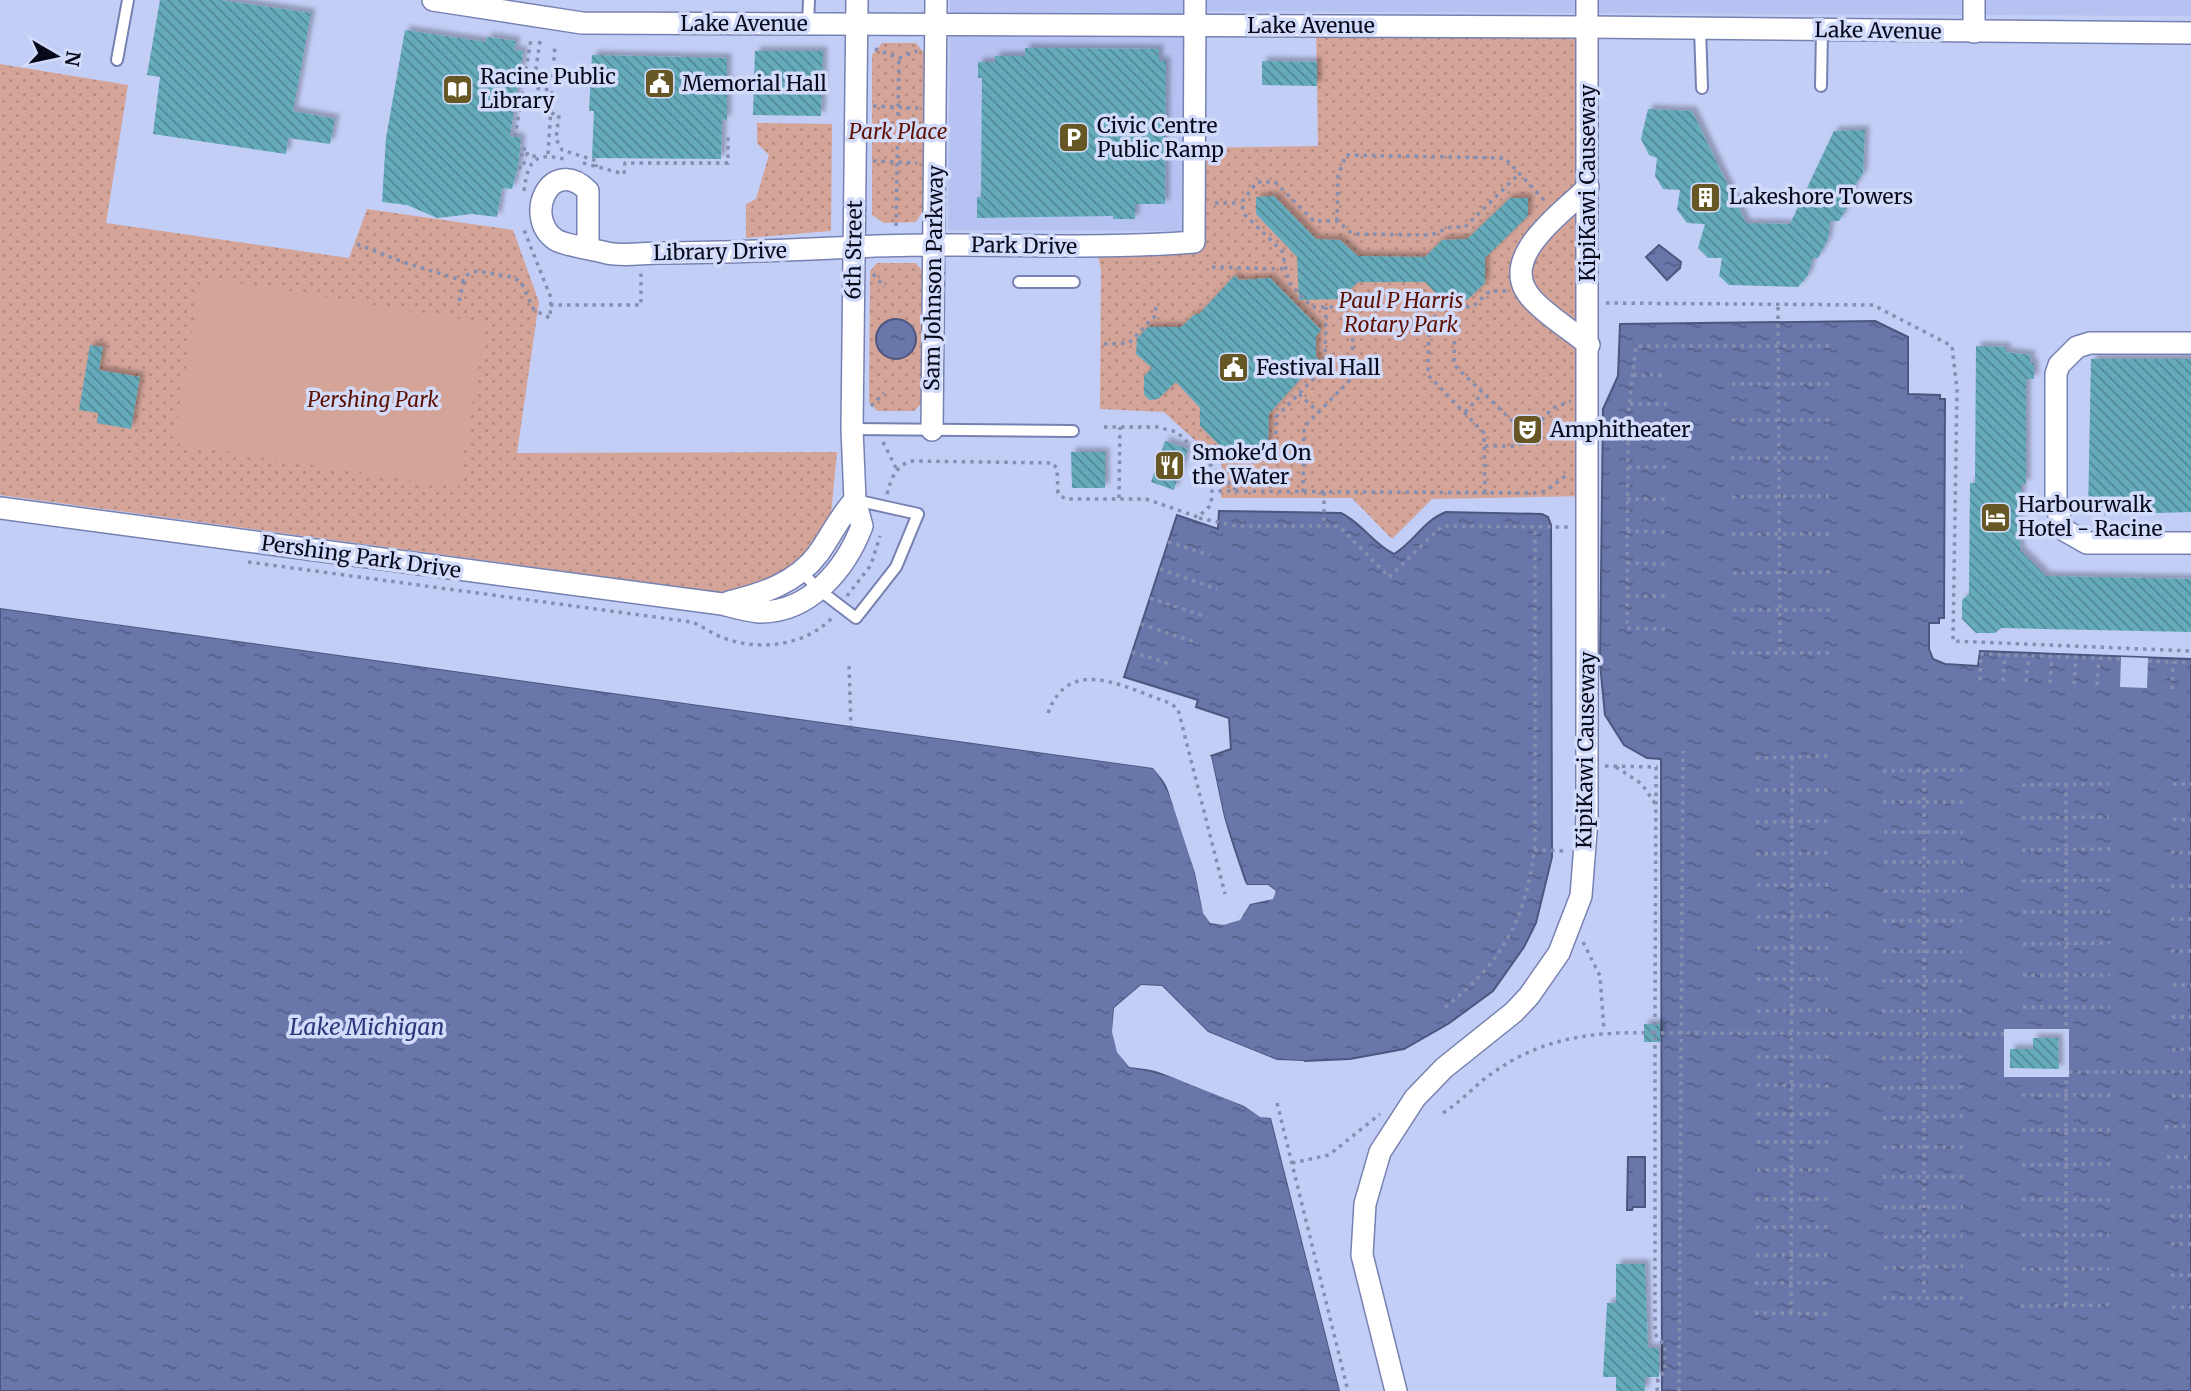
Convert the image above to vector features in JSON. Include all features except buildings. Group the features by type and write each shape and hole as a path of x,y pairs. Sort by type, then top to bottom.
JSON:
{"street":[{"name":"Lake Avenue","path":"433,0 808,24 2191,33"},
{"name":"6th Street","path":"818,589 839,571 853,550 862,526 855,500 852,429 857,0"},
{"name":"Sam Johnson Parkway","path":"932,429 936,0"},
{"path":"1195,0 1195,26"},
{"name":"KipiKawi Causeway","path":"1396,1391 1362,1255 1366,1204 1380,1152 1415,1097 1529,996 1569,932 1584,876 1588,527 1587,0"},
{"path":"1974,0 1974,32"},
{"name":"Park Drive","path":"853,247 1139,247 1194,242 1195,26"},
{"path":"1588,187 1534,241 1520,267 1522,286 1533,300 1588,345"},
{"name":"Library Drive","path":"588,246 620,254 750,253 853,247"},
{"path":"2191,343 2090,343 2067,354 2056,374 2058,519 2074,538 2087,543 2191,543"},
{"path":"801,570 818,554 837,519 855,500"},
{"name":"Pershing Park Drive","path":"0,508 722,604 758,612 774,610 800,601 818,589"},
{"name":"Pershing Park Drive","path":"722,604 777,587 801,570"}],"lane":[{"path":"117,60 128,0"},
{"path":"808,0 808,24"},
{"path":"1700,28 1703,88"},
{"path":"1821,86 1822,30"},
{"path":"1019,282 1074,282"},
{"path":"852,429 1073,431"},
{"path":"801,570 818,589 856,618 896,567 918,514 855,500"}],"path":[{"path":"515,137 530,39"},
{"path":"540,41 533,88 552,90"},
{"path":"548,154 555,44"},
{"path":"870,47 899,58 915,53 923,45"},
{"path":"897,226 899,58"},
{"path":"868,104 899,109 927,105"},
{"path":"551,113 559,116 556,139 562,150 597,160 596,167"},
{"path":"524,195 531,164 548,154 624,174 625,163 728,163 728,137"},
{"path":"520,155 523,155 522,149 528,149 527,155 539,157"},
{"path":"1337,221 1338,176 1346,155 1505,158 1549,205"},
{"path":"869,160 897,164 926,160"},
{"path":"518,167 522,168 523,163 531,164"},
{"path":"1241,203 1257,182 1275,182 1314,221 1337,221 1353,234 1430,235 1451,227 1465,228 1520,173"},
{"path":"1215,203 1241,203"},
{"path":"1241,203 1245,215 1282,251 1289,283 1312,307 1341,307 1362,293 1427,294 1442,306 1472,307 1490,291 1508,292"},
{"path":"459,301 467,275 477,271 512,277 521,282 534,310 550,318 550,305 523,225"},
{"path":"357,244 464,281"},
{"path":"867,267 885,287"},
{"path":"1212,267 1286,269"},
{"path":"550,305 640,305 641,270"},
{"path":"1104,344 1129,343 1155,316 1156,303"},
{"path":"1606,303 1749,303 1778,307 1873,305 1952,346 1957,390 1953,641 2191,651"},
{"path":"1442,306 1429,325 1428,375 1484,433 1485,493"},
{"path":"1201,453 1207,446 1223,461 1259,462 1276,445 1276,417 1325,367 1326,307"},
{"path":"1303,492 1304,428 1352,378 1353,324 1341,307"},
{"path":"1455,307 1454,365 1527,435"},
{"path":"1778,307 1780,653"},
{"path":"1353,324 1429,325"},
{"path":"1665,629 1627,628 1628,434 1636,346 1832,346"},
{"path":"1633,375 1666,375"},
{"path":"1732,384 1832,384"},
{"path":"867,410 884,393"},
{"path":"1465,413 1483,393"},
{"path":"1299,394 1318,413"},
{"path":"1484,446 1518,446 1553,408 1565,401 1573,401"},
{"path":"1630,404 1667,404"},
{"path":"1731,420 1832,420"},
{"path":"1104,427 1157,427 1177,432 1237,491"},
{"path":"1119,427 1119,499"},
{"path":"1628,434 1667,435"},
{"path":"882,440 897,470"},
{"path":"1731,458 1832,458"},
{"path":"1628,467 1667,467"},
{"path":"1324,492 1324,526"},
{"path":"1732,497 1832,496"},
{"path":"1627,499 1666,499"},
{"path":"1198,517 1236,526 1339,526 1389,577 1442,526 1588,527"},
{"path":"1445,1007 1491,966 1509,938 1527,889 1534,850 1535,527"},
{"path":"1627,531 1666,532"},
{"path":"1732,534 1833,534"},
{"path":"1168,542 1210,555"},
{"path":"1627,564 1665,564"},
{"path":"1160,569 1217,589"},
{"path":"1733,573 1833,572"},
{"path":"1627,596 1666,596"},
{"path":"1150,598 1207,617"},
{"path":"1733,610 1833,610"},
{"path":"1141,624 1198,643"},
{"path":"1132,652 1173,664"},
{"path":"1732,653 1833,653"},
{"path":"1980,680 1981,654 2121,659"},
{"path":"2003,681 2005,655"},
{"path":"2026,682 2029,656"},
{"path":"2050,683 2052,657"},
{"path":"2074,684 2076,658"},
{"path":"2097,685 2099,658"},
{"path":"2148,661 2191,663"},
{"path":"2172,689 2173,662"},
{"path":"849,666 851,726"},
{"path":"1048,713 1060,691 1070,682 1086,678 1157,699 1178,709 1225,894"},
{"path":"1679,1391 1683,751"},
{"path":"1791,1314 1792,757"},
{"path":"1756,758 1828,757"},
{"path":"1587,766 1656,766 1655,1334 1665,1346 1665,1371 1658,1380 1657,1391"},
{"path":"1615,766 1642,784 1657,807"},
{"path":"1883,771 1963,770"},
{"path":"1924,771 1924,1298"},
{"path":"2022,785 2109,784"},
{"path":"2173,784 2191,784"},
{"path":"2066,785 2066,1029"},
{"path":"1756,790 1828,790"},
{"path":"1883,802 1963,802"},
{"path":"2022,818 2109,817"},
{"path":"2173,819 2191,820"},
{"path":"1756,822 1828,821"},
{"path":"1884,832 1963,832"},
{"path":"2022,850 2110,849"},
{"path":"1534,850 1567,851"},
{"path":"2172,852 2191,853"},
{"path":"1756,854 1828,853"},
{"path":"1884,862 1963,862"},
{"path":"2022,881 2110,880"},
{"path":"1757,885 1828,885"},
{"path":"2171,886 2191,886"},
{"path":"1884,891 1963,891"},
{"path":"2023,912 2110,912"},
{"path":"1756,917 1828,916"},
{"path":"2171,919 2191,919"},
{"path":"1883,921 1962,921"},
{"path":"1569,932 1582,940 1600,976 1604,1032"},
{"path":"2023,944 2110,943"},
{"path":"1757,948 1828,948"},
{"path":"1883,951 1962,952"},
{"path":"2171,951 2191,951"},
{"path":"2023,975 2110,975"},
{"path":"1757,979 1828,979"},
{"path":"1882,981 1962,981"},
{"path":"2173,985 2191,985"},
{"path":"2022,1007 2110,1007"},
{"path":"1757,1011 1828,1010"},
{"path":"1882,1011 1962,1011"},
{"path":"2172,1017 2191,1017"},
{"path":"1443,1113 1518,1056 1548,1044 1604,1032 2004,1034"},
{"path":"2172,1050 2191,1049"},
{"path":"1757,1057 1829,1057"},
{"path":"1882,1058 1962,1057"},
{"path":"2066,1305 2068,1075 2191,1072"},
{"path":"1757,1085 1829,1086"},
{"path":"1882,1088 1962,1087"},
{"path":"2022,1095 2110,1095"},
{"path":"2172,1096 2191,1096"},
{"path":"1277,1103 1348,1391"},
{"path":"1292,1163 1329,1155 1382,1113"},
{"path":"1758,1114 1829,1114"},
{"path":"1883,1118 1963,1116"},
{"path":"2165,1126 2191,1126"},
{"path":"2022,1130 2110,1130"},
{"path":"1757,1142 1828,1142"},
{"path":"1883,1147 1963,1147"},
{"path":"2167,1157 2191,1157"},
{"path":"2022,1165 2110,1164"},
{"path":"1757,1170 1828,1170"},
{"path":"1883,1177 1963,1177"},
{"path":"2170,1187 2191,1186"},
{"path":"1756,1199 1828,1199"},
{"path":"2022,1199 2110,1200"},
{"path":"1884,1207 1963,1207"},
{"path":"2171,1216 2191,1216"},
{"path":"1756,1227 1828,1227"},
{"path":"2022,1235 2109,1234"},
{"path":"1884,1237 1963,1236"},
{"path":"2171,1244 2191,1244"},
{"path":"1756,1255 1828,1255"},
{"path":"1884,1268 1963,1266"},
{"path":"2022,1269 2109,1269"},
{"path":"2171,1275 2191,1275"},
{"path":"1755,1283 1827,1283"},
{"path":"1883,1298 1964,1298"},
{"path":"2021,1306 2109,1305"},
{"path":"2172,1307 2191,1307"},
{"path":"1755,1313 1827,1314"}],"shaded area":[{"path":"950,0 2191,0 2191,16 1184,11 1182,231 948,230"}],"green space":[{"name":"Paul P Harris Rotary Park","path":"1316,26 1587,27 1588,496 1432,499 1392,539 1352,498 1221,498 1222,465 1164,412 1100,409 1101,269 1096,247 1194,242 1195,148 1318,146"},
{"name":"Park Place","path":"882,43 916,43 925,54 924,209 916,222 884,223 872,215 872,55"},
{"name":"Pershing Park","path":"0,64 128,85 106,223 349,258 367,209 513,230 539,302 517,453 837,452 831,514 797,563 752,588 719,592 0,495"},
{"path":"757,123 832,124 831,231 746,238 746,204 756,199 769,155 757,143"},
{"path":"877,263 916,263 924,273 922,403 914,411 877,411 869,402 870,271"},
{"path":"201,277 486,323 458,488 174,443"}],"water":[{"path":"1659,245 1681,262 1680,268 1667,280 1646,257"},
{"path":"896,319 910,325 916,339 910,353 896,359 882,353 876,339 882,325"},
{"path":"1875,321 1908,337 1908,394 1940,395 1940,399 1945,399 1944,618 1939,618 1939,623 1929,623 1929,649 1933,659 1945,664 1978,666 1980,651 2191,659 2191,1391 1662,1391 1661,759 1647,758 1624,745 1605,715 1600,664 1603,409 1618,376 1620,324"},
{"name":"Lake Michigan","path":"1219,511 1341,513 1394,554 1431,520 1446,512 1542,514 1548,517 1551,525 1552,857 1536,923 1524,947 1493,991 1448,1024 1404,1049 1350,1059 1277,1060 1208,1032 1162,986 1141,985 1114,1008 1115,1039 1129,1067 1187,1082 1271,1118 1340,1391 0,1391 0,608 1154,768 1162,779 1180,819 1204,912 1210,923 1224,924 1242,915 1250,904 1267,901 1276,891 1268,885 1247,885 1224,817 1211,756 1231,749 1229,718 1196,707 1198,700 1124,677 1177,515 1218,529"},
{"path":"1628,1157 1645,1157 1645,1207 1633,1207 1632,1210 1627,1210"}],"pier":[{"path":"0,604 1154,765 1169,783 1199,872 1206,911 1212,920 1224,922 1238,917 1249,901 1266,898 1272,892 1267,889 1246,889 1238,879 1220,818 1208,757 1211,756 1224,817 1242,878 1247,885 1268,885 1276,891 1273,899 1250,904 1240,920 1224,925 1210,923 1203,913 1195,873 1166,784 1153,768 0,608"},
{"path":"2121,657 2148,658 2147,688 2120,687"},
{"path":"1141,985 1162,986 1208,1032 1277,1060 1304,1061 1305,1065 1276,1063 1207,1035 1196,1028 1160,989 1143,989 1117,1010 1115,1032 1120,1051 1131,1063 1155,1067 1246,1103 1261,1114 1274,1116 1343,1391 1340,1391 1271,1118 1260,1117 1244,1106 1154,1070 1129,1067 1117,1052 1112,1032 1114,1008"},
{"path":"2004,1029 2069,1029 2069,1077 2004,1077"}],"place":[{"name":"Memorial Hall","path":"659,84"},
{"name":"Racine Public Library","path":"457,89"},
{"name":"Civic Centre Public Ramp","path":"1074,138"},
{"name":"Lakeshore Towers","path":"1706,197"},
{"name":"Festival Hall","path":"1233,368"},
{"name":"Amphitheater","path":"1527,430"},
{"name":"Smoke'd On the Water","path":"1169,465"},
{"name":"Harbourwalk Hotel - Racine","path":"1995,517"}]}
